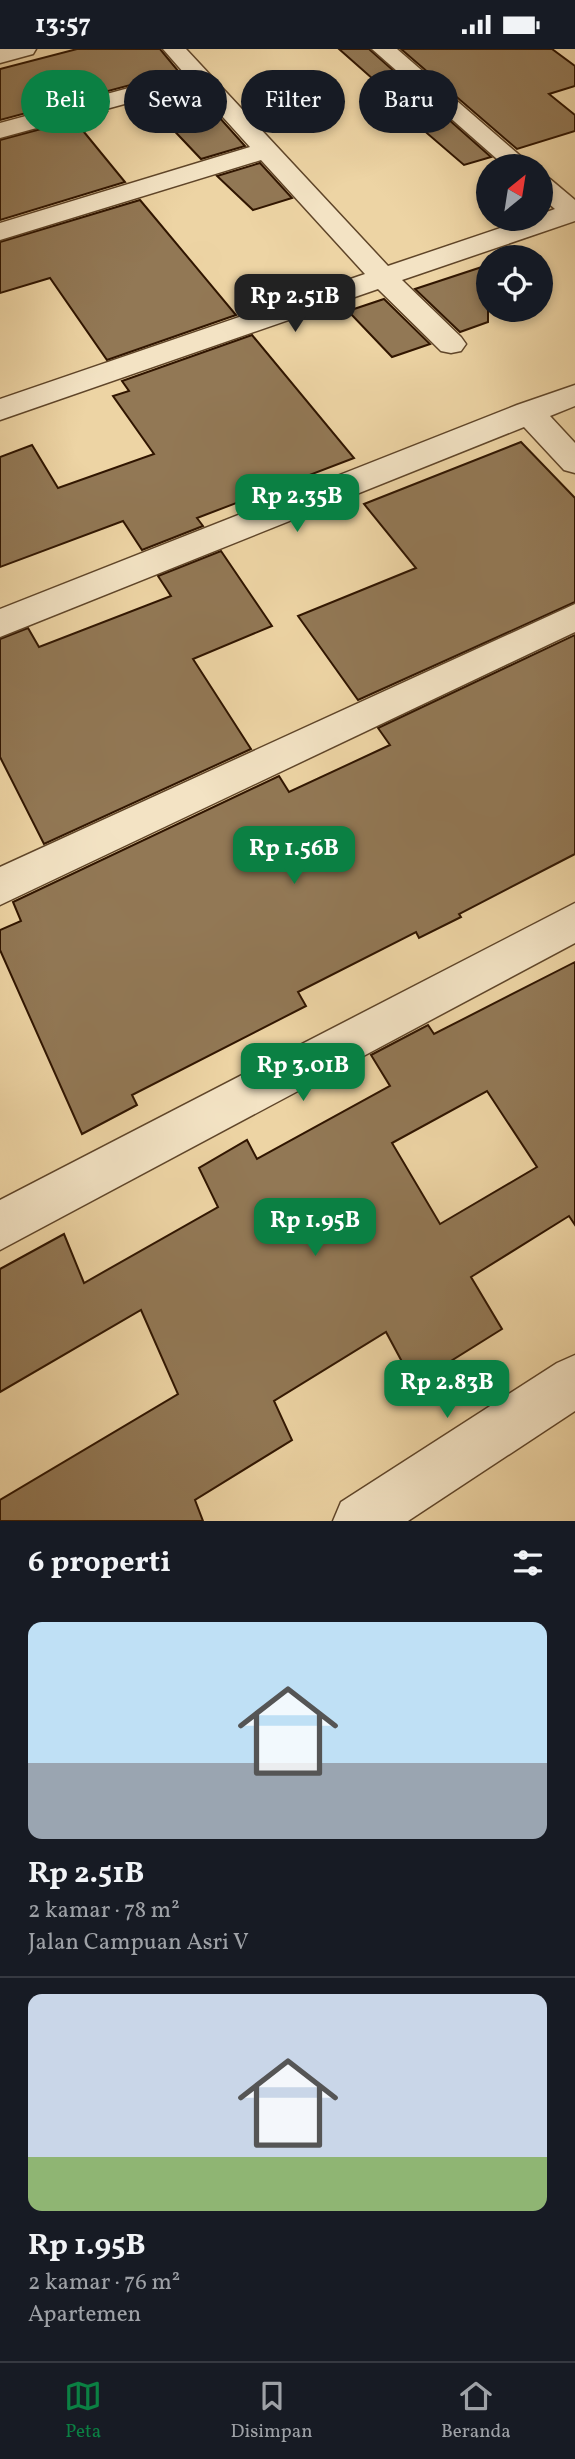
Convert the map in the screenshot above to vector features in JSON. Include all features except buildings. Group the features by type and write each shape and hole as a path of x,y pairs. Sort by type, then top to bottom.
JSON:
{"street":[{"path":"0,56 25,49"},
{"path":"174,49 194,70"},
{"path":"383,49 506,154"},
{"path":"0,131 124,97"},
{"path":"227,106 383,278 451,344"},
{"path":"0,232 267,150"},
{"path":"553,194 575,212"},
{"path":"0,410 575,212"},
{"path":"0,623 575,395"},
{"path":"528,412 575,462"},
{"path":"0,887 575,617"},
{"path":"0,1226 575,922"},
{"path":"360,1521 575,1381"}]}
